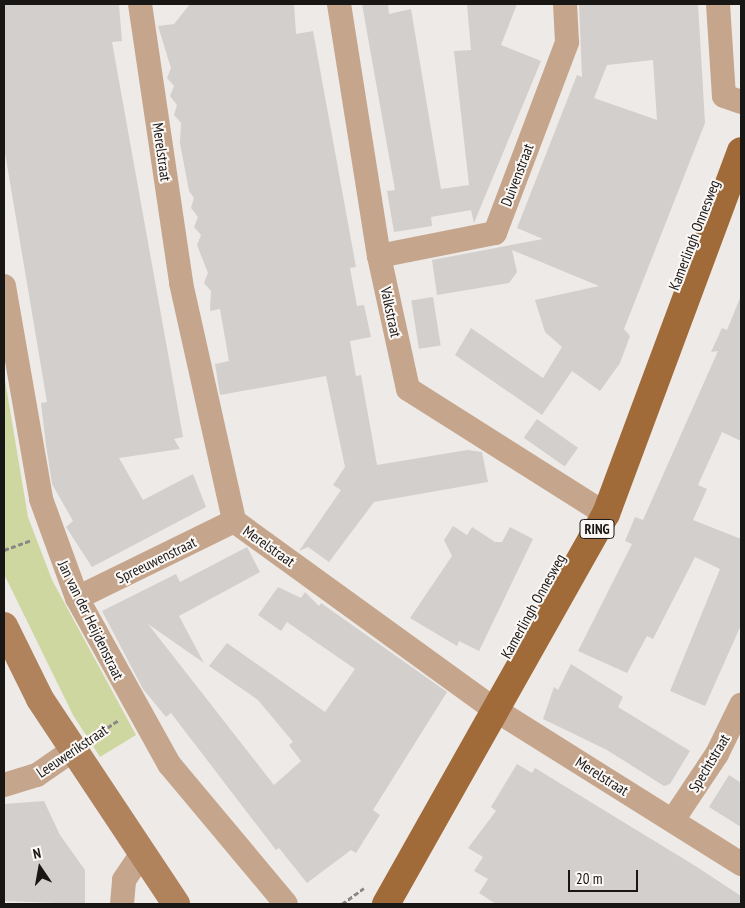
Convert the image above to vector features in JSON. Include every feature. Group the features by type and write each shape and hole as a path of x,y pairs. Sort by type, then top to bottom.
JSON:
{"main road":[{"name":"Kamerlingh Onnesweg","path":"370,892 392,893 494,709 606,514 741,151"},
{"path":"4,626 20,664 74,750 176,904"},
{"path":"143,852 192,904"}],"street":[{"name":"Merelstraat","path":"140,4 181,283 234,521 494,709 741,864"},
{"name":"Valkstraat","path":"339,4 379,256 408,389 606,514"},
{"name":"Duivenstraat","path":"379,256 495,233 567,42 565,4"},
{"path":"718,4 724,96 741,102"},
{"name":"Jan van der Heijdenstraat","path":"4,286 50,533 77,598 136,708 169,764 286,904"},
{"name":"Spreeuwenstraat","path":"77,598 234,521"},
{"name":"Spechtstraat","path":"673,820 717,754 741,705"},
{"name":"Leeuwerikstraat","path":"4,785 37,775 74,750"},
{"path":"122,904 124,880 143,852"}],"path":[{"path":"4,550 50,533"},
{"name":"Leeuwerikstraat","path":"74,750 136,708"},
{"path":"342,904 370,892"}],"green space":[{"path":"4,374 28,517 52,580 136,735 100,757 73,715 4,574"}],"building":[{"path":"4,4 119,5 122,41 112,42 183,437 174,439 180,449 119,458 143,500 193,474 206,507 92,567 66,527 73,521 52,484 41,403 47,402 4,147"},
{"path":"190,4 294,4 296,34 313,31 356,267 350,268 357,306 364,305 371,337 350,341 356,376 361,375 377,465 467,450 482,452 488,482 374,502 329,562 308,547 299,551 341,490 333,485 345,467 326,376 220,395 215,364 229,361 220,309 210,311 211,291 204,283 208,273 197,245 201,235 194,227 198,217 191,208 194,198 189,191 180,143 181,123 174,115 177,105 170,96 174,86 167,78 171,68 158,26 174,24"},
{"path":"362,4 388,4 389,14 411,9 441,189 469,185 454,51 471,50 467,4 517,4 501,45 541,61 474,223 471,210 431,217 432,226 394,232 387,191 395,190"},
{"path":"579,4 698,4 705,123 624,329 630,336 620,363 600,391 572,371 542,415 455,355 471,328 543,378 562,347 545,332 535,300 599,286 512,250 517,272 509,283 437,295 432,260 543,239 517,228 577,75 582,77","holes":["653,60 657,120 594,98 607,65"]},
{"path":"433,297 441,345 419,349 411,300"},
{"path":"740,298 741,441 722,432 698,485 707,489 693,520 741,539 741,625 705,706 670,691 720,569 695,557 653,639 647,636 627,673 578,651 632,544 625,541 635,517 643,520 718,351 711,352 722,328 727,330"},
{"path":"537,419 578,448 565,467 524,438"},
{"path":"453,526 467,535 472,527 495,542 502,542 510,527 533,539 479,651 459,641 457,646 410,618 452,556 444,540"},
{"path":"247,547 260,572 179,616 204,663 148,624 274,785 301,761 289,745 293,742 258,700 209,666 227,643 325,712 355,669 287,622 281,631 258,615 278,587 301,598 305,592 319,606 321,603 447,692 373,810 380,815 356,853 351,850 307,883 279,848 276,850 171,713 166,717 143,689 102,611 176,574 180,582"},
{"path":"571,664 623,697 618,707 690,751 670,784 664,786 607,750 543,719 554,687 558,690"},
{"path":"517,764 532,773 535,768 697,867 741,896 741,904 496,904 479,893 488,879 474,871 483,857 468,848 496,811 491,807"},
{"path":"729,775 741,783 741,827 709,807"},
{"path":"44,801 60,835 85,870 85,904 4,901 4,804"}]}
